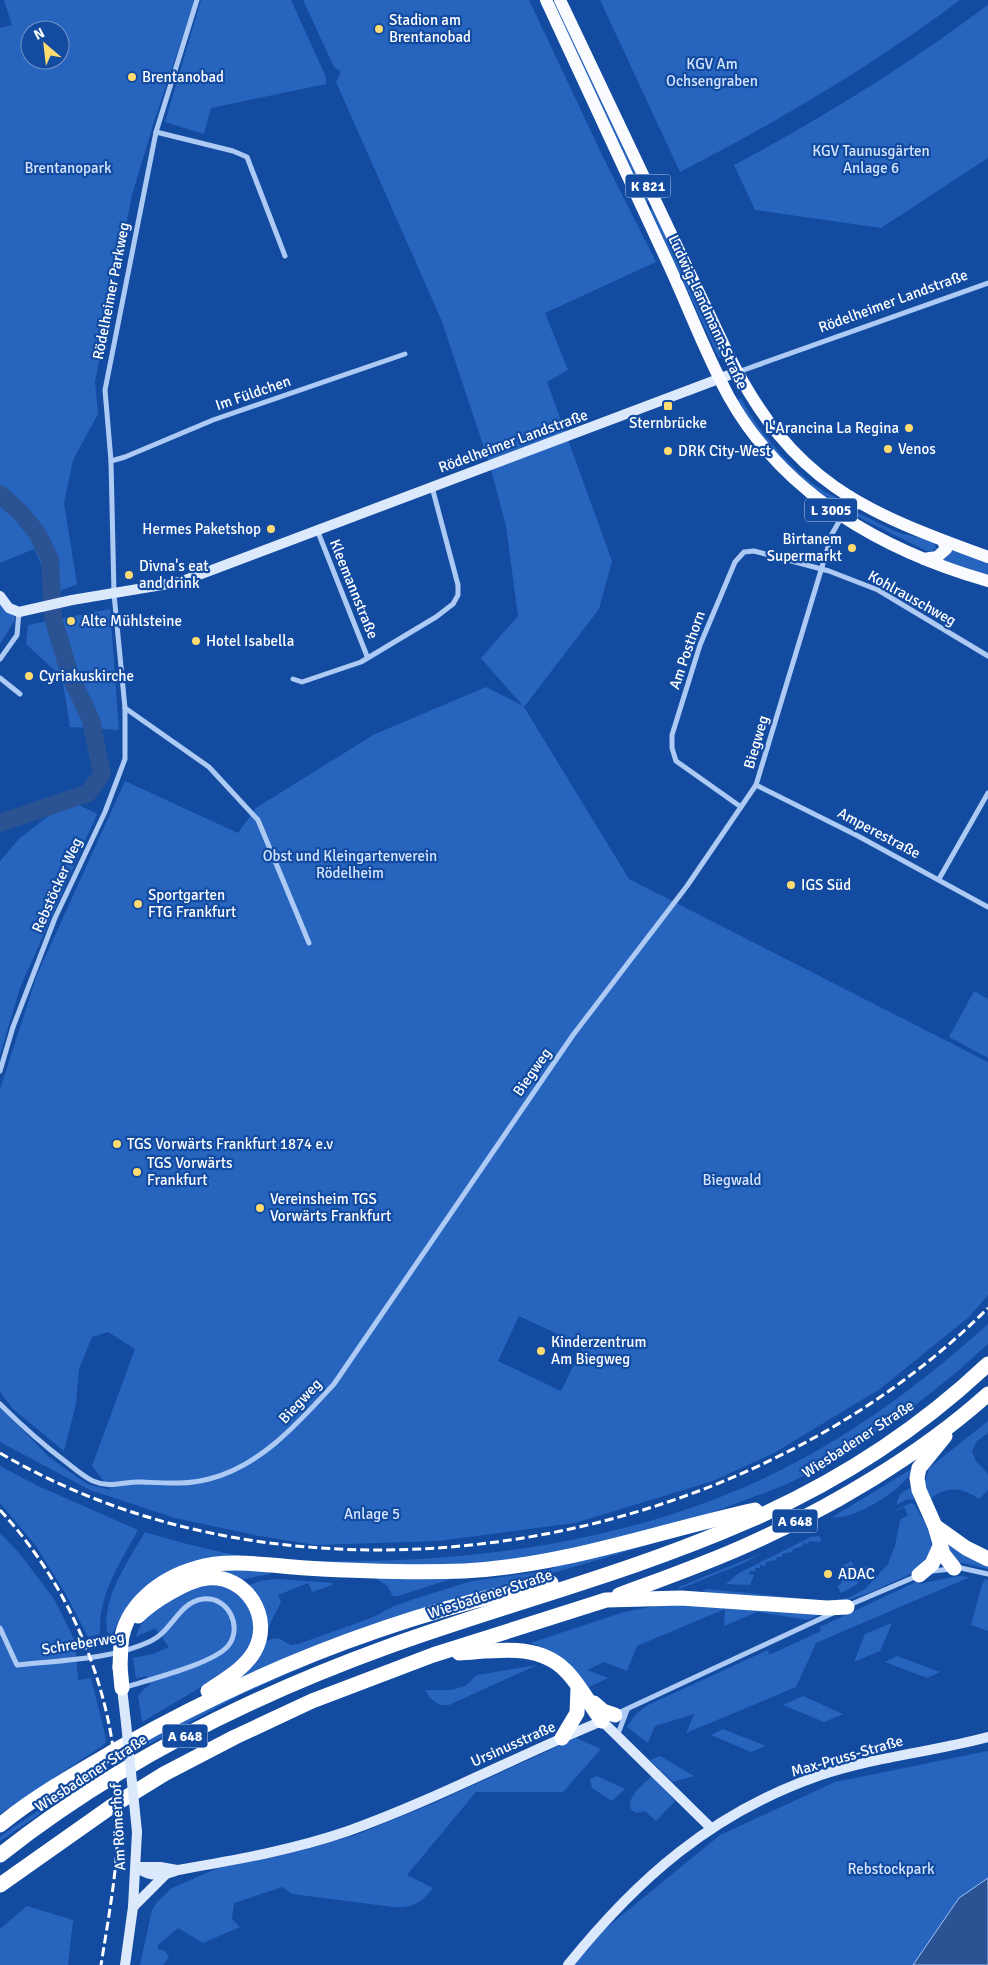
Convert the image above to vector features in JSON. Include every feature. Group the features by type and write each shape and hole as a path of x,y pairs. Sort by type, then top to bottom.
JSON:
{"highway":[{"name":"Wiesbadener Straße","path":"0,1855 93,1790 168,1744 281,1689 387,1647 607,1574 718,1533 788,1502 848,1469 911,1428 988,1364"},
{"name":"A 648","path":"0,1885 112,1806 164,1774 312,1701 433,1655 606,1600 746,1546 860,1485 927,1442 968,1412 988,1394"},
{"path":"954,1568 946,1559 940,1546 935,1526 919,1490 917,1478 919,1468 943,1438 968,1412"},
{"path":"122,1688 120,1667 121,1643 128,1616 146,1596 183,1573 206,1565 252,1565 358,1571 488,1569 590,1552 788,1502"},
{"path":"935,1526 966,1548 988,1559"},
{"path":"919,1575 936,1558 940,1546"},
{"path":"162,1723 247,1681 310,1654 372,1633 521,1590 607,1574"},
{"path":"0,1825 89,1766 162,1723 234,1674 250,1657 259,1642 261,1628 254,1602 243,1589 232,1583 214,1578 200,1579 180,1587 146,1610 132,1624 121,1643"},
{"path":"606,1600 681,1598 827,1608 847,1607"},
{"path":"433,1655 498,1650 537,1653 552,1659 576,1684 615,1715"},
{"path":"562,1738 577,1713 576,1684"}],"main road":[{"name":"Ludwig-Landmann-Straße","path":"546,0 720,379 741,416 762,445 807,491 840,517 924,559 988,581"},
{"name":"Ludwig-Landmann-Straße","path":"560,0 737,372 772,429 816,475 862,506 943,541 988,557"},
{"name":"Rödelheimer Landstraße","path":"19,612 59,603 180,582 318,532 737,372"},
{"path":"924,559 943,554 946,549 943,541"},
{"path":"0,596 9,608 19,612"},
{"name":"Am Römerhof","path":"122,1688 136,1832 134,1907 125,1965"},
{"path":"615,1715 611,1723 628,1745 711,1828"},
{"path":"615,1715 628,1745"},
{"name":"Ursinusstraße","path":"136,1867 153,1875 167,1874 178,1870 294,1846 346,1831 393,1814 615,1715"},
{"name":"Max-Pruss-Straße","path":"568,1965 630,1894 680,1851 711,1828 743,1809 818,1776 874,1761 988,1737"},
{"name":"Ursinusstraße","path":"136,1867 160,1867 178,1870"},
{"name":"Ursinusstraße","path":"134,1907 167,1874"}],"street":[{"name":"Rödelheimer Parkweg","path":"114,594 111,460 105,390 156,132 196,0"},
{"path":"156,132 233,151 247,157 285,256"},
{"name":"Rödelheimer Landstraße","path":"737,372 988,283"},
{"name":"Im Füldchen","path":"111,460 124,457 213,420 405,354"},
{"name":"Kleemannstraße","path":"293,679 302,682 361,662 367,656 436,617 453,604 458,594 458,585 432,487"},
{"path":"840,517 845,511 862,506"},
{"name":"Biegweg","path":"0,1404 30,1434 92,1481 115,1486 134,1482 164,1484 209,1480 232,1472 287,1434 334,1384 556,1059 687,886 756,785 820,569 840,517"},
{"name":"Kleemannstraße","path":"318,532 367,656"},
{"name":"Am Posthorn","path":"741,806 676,761 672,748 672,735 700,645 735,562 744,552 754,551 820,569"},
{"name":"Kohlrauschweg","path":"820,569 878,590 988,656"},
{"name":"Rebstöcker Weg","path":"0,1071 13,1027 55,918 104,812 125,759 125,708 114,594"},
{"path":"0,659 17,635 17,616 19,612"},
{"path":"0,678 20,694"},
{"path":"125,708 208,767 258,820 309,943"},
{"name":"Amperestraße","path":"756,785 988,907"},
{"path":"939,880 988,793"},
{"name":"Ursinusstraße","path":"615,1715 919,1575 940,1569 954,1568 974,1570 988,1574"},
{"name":"Schreberweg","path":"0,1628 17,1665 104,1654 146,1643 154,1639 181,1611 197,1600 214,1600 229,1611 235,1626 234,1636 220,1653 122,1688"},
{"path":"615,1715 619,1731"}],"green space":[{"name":"Brentanopark","path":"4,0 195,0 154,122 132,195 95,382 98,414 73,460 64,503 77,584 55,593 34,549 0,563 0,28 12,25"},
{"path":"201,0 291,0 326,77 326,84 211,108 204,134 165,122"},
{"path":"303,0 529,0 604,159 656,262 545,313 568,370 547,382 612,561 599,609 524,707 629,879 988,1062 988,1295 969,1317 880,1389 774,1453 713,1481 575,1523 439,1541 316,1545 259,1536 175,1518 90,1490 0,1442 0,1407 49,1457 87,1484 111,1490 92,1466 135,1349 108,1332 92,1337 79,1369 76,1404 64,1451 13,1409 0,1392 0,1089 37,975 125,781 238,833 256,808 373,735 486,687 523,706 481,658 518,616 506,526 490,466 441,319 336,82 341,72 334,67","holes":["519,1316 583,1346 561,1391 498,1361"]},
{"path":"551,0 555,0 650,200 646,202"},
{"name":"KGV Am Ochsengraben","path":"600,0 960,0 893,48 823,92 680,172"},
{"name":"KGV Taunusgärten Anlage 6","path":"988,5 988,158 881,228 755,210 734,165 800,129 864,90 927,49"},
{"path":"653,208 723,355 719,358 650,210"},
{"path":"741,398 765,435 797,470 819,488 847,504 836,508 823,498 766,443 737,400"},
{"path":"854,511 899,533 934,541 936,548 931,552 927,551 852,514"},
{"path":"949,547 988,561 988,576 942,560 948,556"},
{"path":"0,600 16,618 0,644"},
{"path":"110,609 119,730 70,727 62,677 26,644 28,625"},
{"path":"69,800 97,814 20,988 0,1055 0,861 20,838"},
{"path":"974,991 988,999 988,1058 949,1037"},
{"path":"988,1324 988,1344 903,1415 824,1466 785,1485 697,1518 630,1538 512,1560 430,1566 240,1560 137,1595 127,1606 112,1634 107,1632 106,1619 112,1593 145,1532 195,1546 260,1559 351,1561 408,1560 524,1548 582,1538 639,1524 695,1507 748,1485 826,1446 898,1398"},
{"path":"988,1421 988,1433 977,1441 972,1451 976,1461 988,1474 988,1490 979,1499 960,1490 948,1490 930,1499 924,1485 929,1468"},
{"path":"0,1466 38,1486 138,1530 106,1593 100,1620 100,1634 88,1637 64,1591 36,1546 0,1503"},
{"path":"913,1468 903,1483 876,1503 850,1515 831,1518"},
{"path":"911,1487 914,1500 908,1499 896,1505 900,1494"},
{"path":"911,1503 914,1504 928,1528 932,1548 931,1554 915,1572 869,1593 839,1603 698,1594 707,1589 827,1601 848,1598 865,1589 888,1564 895,1546 900,1520 908,1515 904,1507 896,1511"},
{"path":"0,1533 20,1554 54,1599 75,1641 78,1680 91,1678 106,1738 105,1744 0,1814"},
{"path":"819,1536 820,1542 809,1541 808,1544 803,1543 803,1546 793,1549 792,1552 782,1554 782,1557 766,1562 765,1566 760,1565 760,1568 755,1568 755,1571 750,1571 749,1574 754,1575 750,1585 726,1584 739,1573 811,1537"},
{"path":"673,1537 393,1620 283,1659 229,1683 267,1641 274,1638 291,1645 298,1644 371,1618 394,1606 472,1581 551,1569 565,1562"},
{"path":"944,1544 950,1544 988,1564 988,1569 954,1561"},
{"path":"762,1553 744,1563 679,1589 679,1587"},
{"path":"851,1561 857,1571 866,1566 869,1571 856,1585 841,1593 837,1586 841,1584 845,1572 842,1566"},
{"path":"213,1569 270,1571 270,1574 239,1580"},
{"path":"377,1576 454,1578 393,1596 387,1586 377,1579"},
{"path":"958,1576 970,1577 816,1643 796,1687 686,1733 694,1714 655,1726 648,1743 627,1727 636,1714 648,1705 768,1650 769,1655 821,1631 820,1627 918,1581 919,1584"},
{"path":"277,1579 333,1583 312,1592 308,1583 278,1595 281,1602 266,1632 247,1586 260,1581"},
{"path":"985,1579 988,1580 988,1631 971,1625"},
{"path":"198,1585 229,1586 246,1598 256,1630 246,1655 218,1677 142,1722 138,1696 150,1685 147,1676 136,1678 133,1658 153,1654 169,1647 155,1628 136,1637 140,1627 145,1619 161,1605"},
{"path":"665,1604 826,1612 808,1620 757,1612 724,1626 725,1609 637,1646 627,1671 604,1662 587,1670 608,1678 589,1687 563,1660 549,1650 530,1643 624,1612"},
{"path":"892,1623 880,1651 854,1662 865,1634"},
{"path":"897,1656 940,1672 927,1678 885,1662"},
{"path":"322,1659 240,1695 144,1747 143,1742 223,1700"},
{"path":"537,1665 449,1705 441,1705 435,1702 425,1690 452,1690 465,1686 477,1675"},
{"path":"803,1696 843,1714 824,1722 783,1705"},
{"path":"723,1729 766,1746 751,1752 711,1735"},
{"path":"576,1738 601,1749 563,1792 476,1792 407,1875 433,1888 416,1904 406,1907 393,1907 292,1894 282,1887 234,1903 232,1919 240,1927 203,1943 178,1928 158,1945 158,1949 165,1951 169,1957 163,1965 140,1965 152,1910 157,1902 172,1888 218,1868 303,1850 356,1835 432,1804"},
{"name":"Rebstockpark","path":"988,1751 988,1965 573,1965 594,1938 720,1835 835,1782"},
{"path":"660,1756 694,1776 673,1782 650,1760"},
{"path":"108,1764 108,1768 0,1841 0,1837 12,1828"},
{"path":"597,1776 625,1789 612,1801 592,1788 590,1779"},
{"path":"652,1776 675,1801 656,1821 645,1811 637,1813 631,1810 630,1805 636,1791"},
{"path":"27,1906 73,1920 68,1965 0,1965 0,1929"}],"shaded area":[{"path":"988,1878 988,1965 913,1965 959,1898"}],"waterway":[{"path":"0,494 22,514 37,533 50,559 53,618 70,675 91,720 102,774 88,793 0,823"}],"railway":[{"path":"0,1453 120,1508 248,1540 382,1550 516,1539 648,1508 773,1459 888,1392 988,1308"},
{"path":"0,1510 28,1544 53,1581 74,1619 91,1660 104,1702 113,1745 118,1833 114,1882 101,1965"}],"place":[{"name":"Stadion am Brentanobad","path":"379,29"},
{"name":"Brentanobad","path":"132,77"},
{"name":"Sternbrücke","path":"668,406"},
{"name":"L'Arancina La Regina","path":"909,428"},
{"name":"Venos","path":"888,449"},
{"name":"DRK City-West","path":"668,451"},
{"name":"Hermes Paketshop","path":"271,529"},
{"name":"Birtanem Supermarkt","path":"852,548"},
{"name":"Divna's eat and drink","path":"129,575"},
{"name":"Alte Mühlsteine","path":"71,621"},
{"name":"Hotel Isabella","path":"196,641"},
{"name":"Cyriakuskirche","path":"29,676"},
{"name":"IGS Süd","path":"791,885"},
{"name":"Sportgarten FTG Frankfurt","path":"138,904"},
{"name":"TGS Vorwärts Frankfurt 1874 e.v","path":"117,1144"},
{"name":"TGS Vorwärts Frankfurt","path":"137,1172"},
{"name":"Vereinsheim TGS Vorwärts Frankfurt","path":"260,1208"},
{"name":"Kinderzentrum Am Biegweg","path":"541,1351"},
{"name":"ADAC","path":"828,1574"}],"park label":[{"name":"Obst und Kleingartenverein Rödelheim","path":"350,864"},
{"name":"Biegwald","path":"732,1180"},
{"name":"Anlage 5","path":"372,1514"}]}
